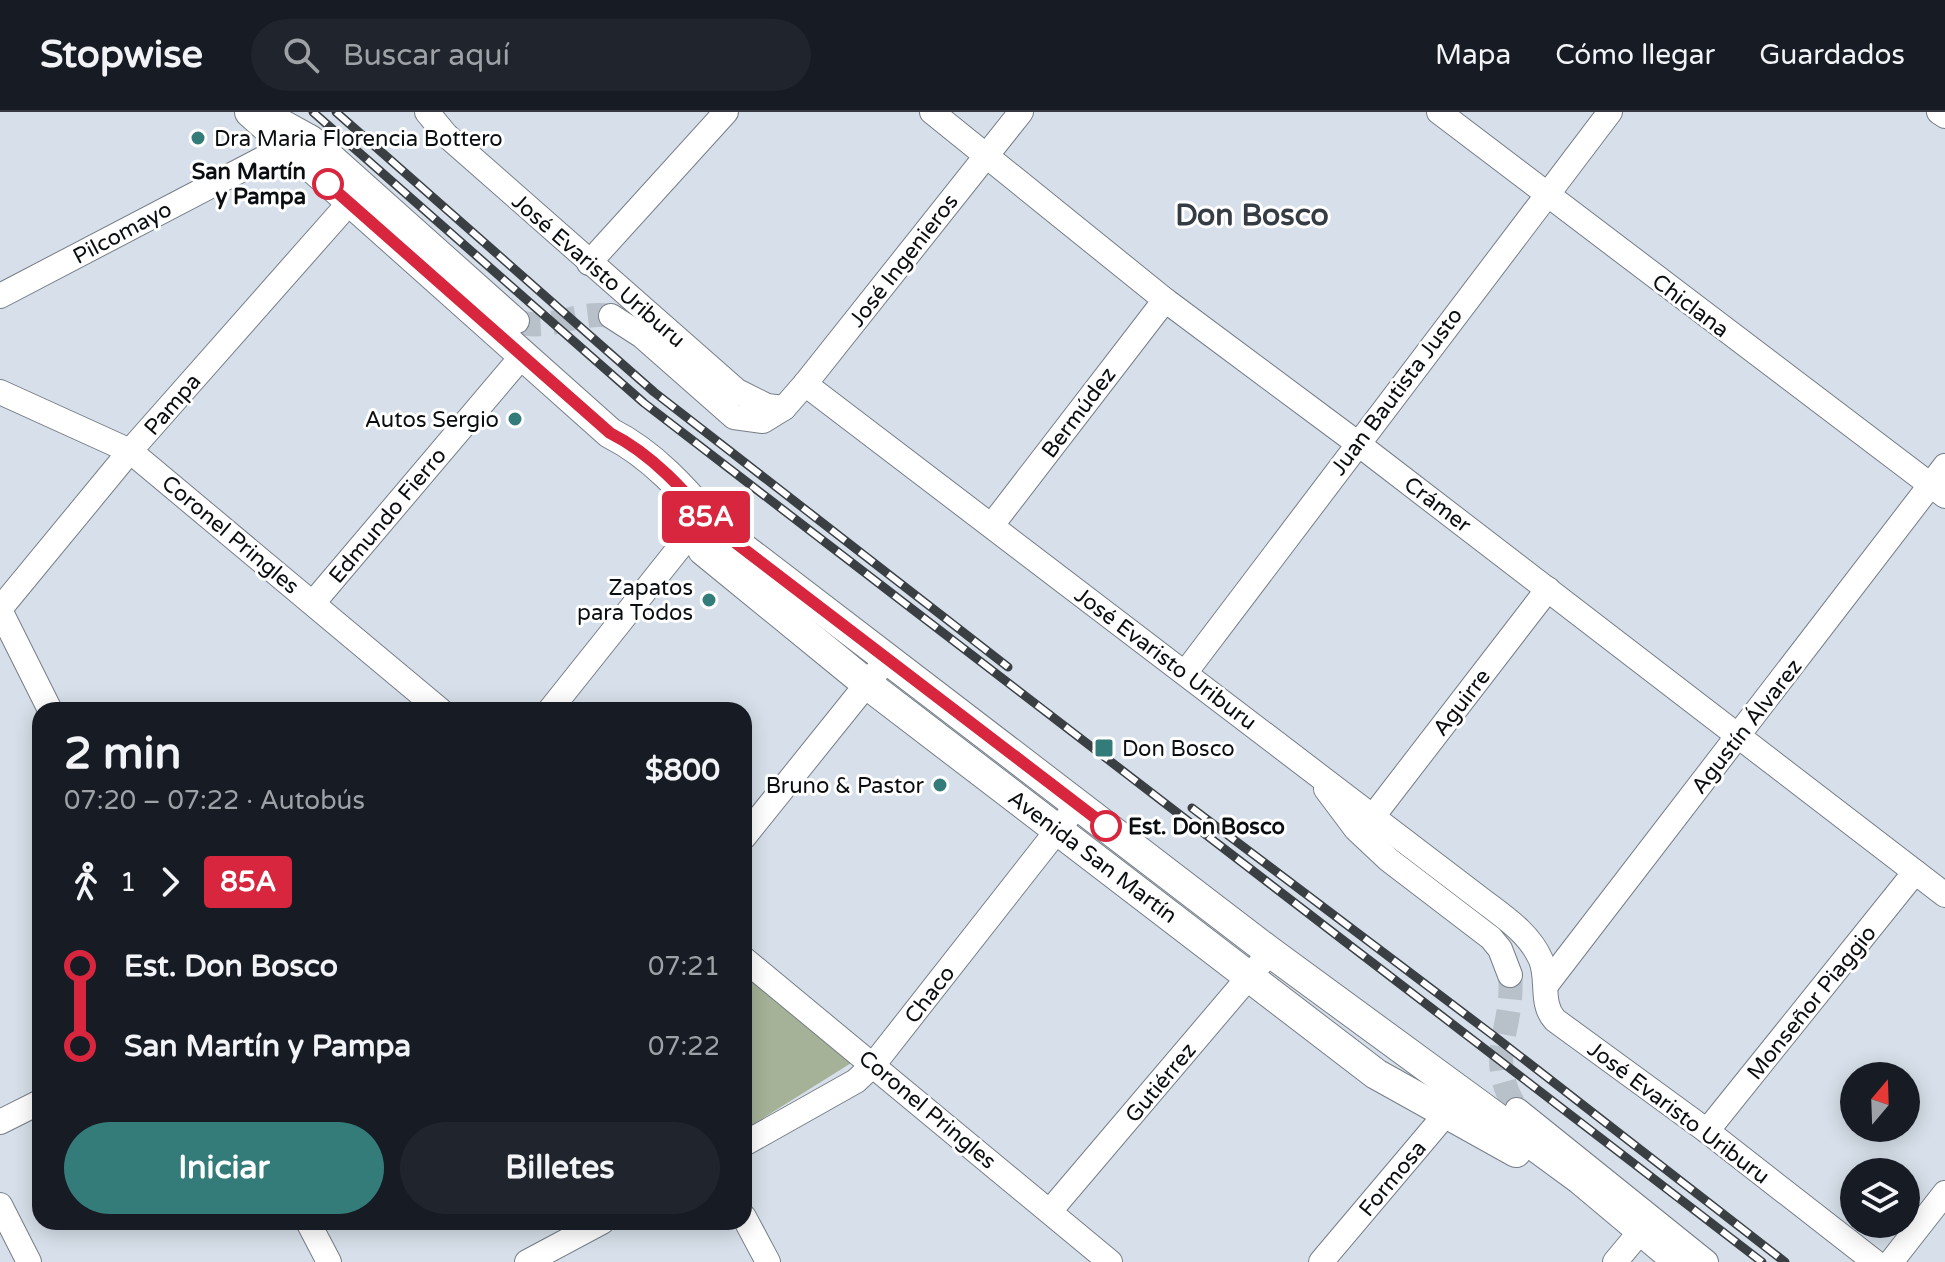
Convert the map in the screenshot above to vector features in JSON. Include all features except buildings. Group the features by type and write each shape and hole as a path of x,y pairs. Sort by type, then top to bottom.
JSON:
{"main road":[{"name":"Avenida San Martín","path":"250,112 610,433 630,443 674,481 715,527 1270,952 1509,1147 1634,1227 1679,1262"},
{"name":"Avenida San Martín","path":"610,433 625,460 682,510 695,528 699,544 713,559 867,684 1376,1074 1455,1103"},
{"path":"713,559 731,557 740,561 816,621 827,613"}],"street":[{"path":"265,112 312,138 517,321"},
{"name":"José Evaristo Uriburu","path":"427,112 446,135 737,391 767,406 784,408"},
{"path":"589,263 726,112"},
{"name":"Crámer","path":"932,112 1165,300 1357,443 1945,895"},
{"name":"José Ingenieros","path":"784,408 1021,112"},
{"name":"Chiclana","path":"1439,112 1545,194 1940,483"},
{"name":"Juan Bautista Justo","path":"1185,673 1610,112"},
{"path":"1939,112 1945,116"},
{"name":"Pilcomayo","path":"0,296 287,146"},
{"name":"Pampa","path":"0,610 130,451 349,203"},
{"name":"Bermúdez","path":"992,525 1165,300"},
{"path":"611,316 642,336 734,417 763,421 784,408"},
{"name":"Edmundo Fierro","path":"313,603 523,355"},
{"name":"José Evaristo Uriburu","path":"805,384 1374,815 1525,936 1548,946 1572,947"},
{"name":"Coronel Pringles","path":"0,392 130,451 431,702"},
{"name":"Agustín Álvarez","path":"1547,984 1572,947 1940,483"},
{"path":"556,702 695,528"},
{"name":"Aguirre","path":"1374,815 1548,589"},
{"path":"0,610 46,702"},
{"path":"752,827 887,659"},
{"path":"1309,767 1356,829 1389,860 1491,938 1500,949 1510,975"},
{"name":"Chaco","path":"752,1140 856,1081 874,1064 1078,804"},
{"name":"Monseñor Piaggio","path":"1707,1131 1915,872"},
{"name":"José Evaristo Uriburu","path":"1525,936 1541,961 1547,984 1548,1013 1555,1020 1707,1131 1875,1262"},
{"name":"Gutiérrez","path":"1050,1211 1270,952"},
{"name":"Coronel Pringles","path":"752,965 1110,1262"},
{"name":"Formosa","path":"1321,1262 1455,1103"},
{"path":"0,1122 32,1106"},
{"path":"1517,1110 1706,1262"},
{"path":"1891,1262 1945,1193"},
{"path":"0,1205 29,1262"},
{"path":"1615,1262 1634,1227"},
{"path":"312,1230 329,1262"},
{"path":"527,1262 587,1230"},
{"path":"751,1230 768,1262"}],"green space":[{"path":"752,977 856,1060 752,1125"}],"tunnel":[{"path":"517,321 540,324 586,316 611,316"},
{"path":"1510,975 1501,1058 1507,1091 1517,1110"}],"railway":[{"path":"313,112 644,403 1762,1262"},
{"path":"336,112 654,392 1008,667"},
{"path":"1192,808 1494,1036 1785,1262"}],"bus line":[{"name":"85A","path":"328,184 610,433 630,443 674,481 715,527 1106,826"}],"place":[{"name":"Dra Maria Florencia Bottero","path":"198,138"},
{"name":"San Martín y Pampa","path":"328,184"},
{"name":"Autos Sergio","path":"515,419"},
{"name":"Zapatos para Todos","path":"709,600"},
{"name":"Don Bosco","path":"1104,748"},
{"name":"Bruno & Pastor","path":"940,785"},
{"name":"Est. Don Bosco","path":"1106,826"}],"district":[{"name":"Don Bosco","path":"1252,215"}]}
